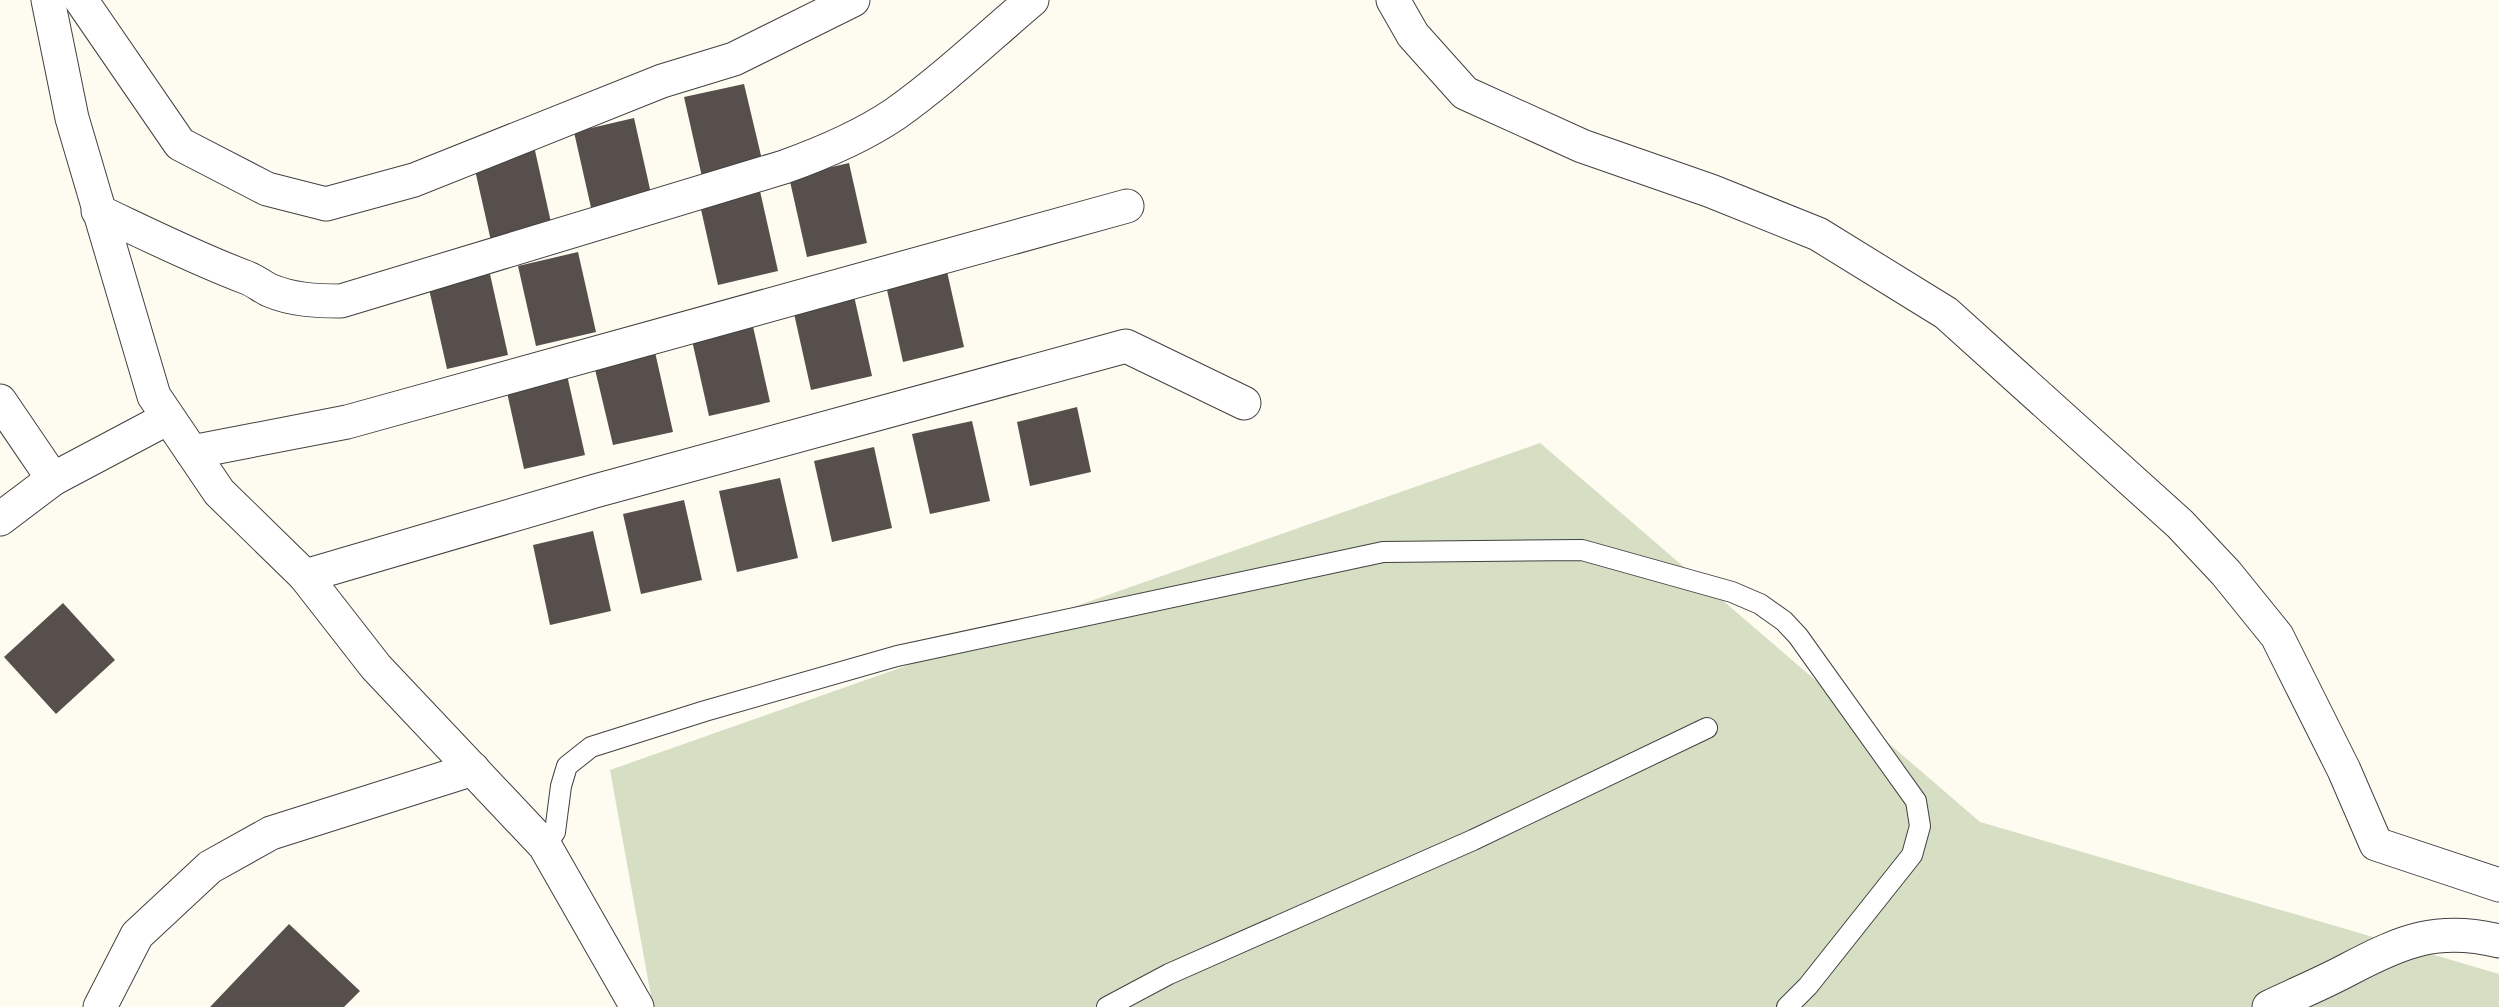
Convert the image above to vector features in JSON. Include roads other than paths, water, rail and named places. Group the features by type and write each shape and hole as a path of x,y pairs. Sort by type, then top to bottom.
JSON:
{"street":[{"path":"48,0 72,118 154,396 219,492 305,576 376,668 545,846 637,1007"},
{"path":"81,0 180,144 267,189 326,204 414,180 662,81 734,58 853,0"},
{"path":"98,211 194,258 250,279 269,290 315,301 341,301 822,153 894,114 1032,0"},
{"path":"1393,0 1413,35 1465,93 1582,146 1711,191 1818,234 1946,313 2180,525 2226,573 2277,636 2344,770 2376,844 2499,885"},
{"path":"192,452 347,422 1127,206"},
{"path":"305,576 595,491 1126,346 1244,404"},
{"path":"0,401 53,479"},
{"path":"0,519 53,479 168,418"},
{"path":"100,1007 137,934 210,867 271,833 473,770"},
{"path":"2269,1007 2397,945 2448,935 2472,934 2499,941"}],"lane":[{"path":"545,846 555,832 561,786 567,766 591,747 795,685 897,656 1383,552 1582,550 1732,592 1760,604 1784,621 1810,651 1916,801 1920,826 1912,855 1808,986 1787,1007"},
{"path":"1107,1007 1169,974 1473,840 1707,728"}]}
